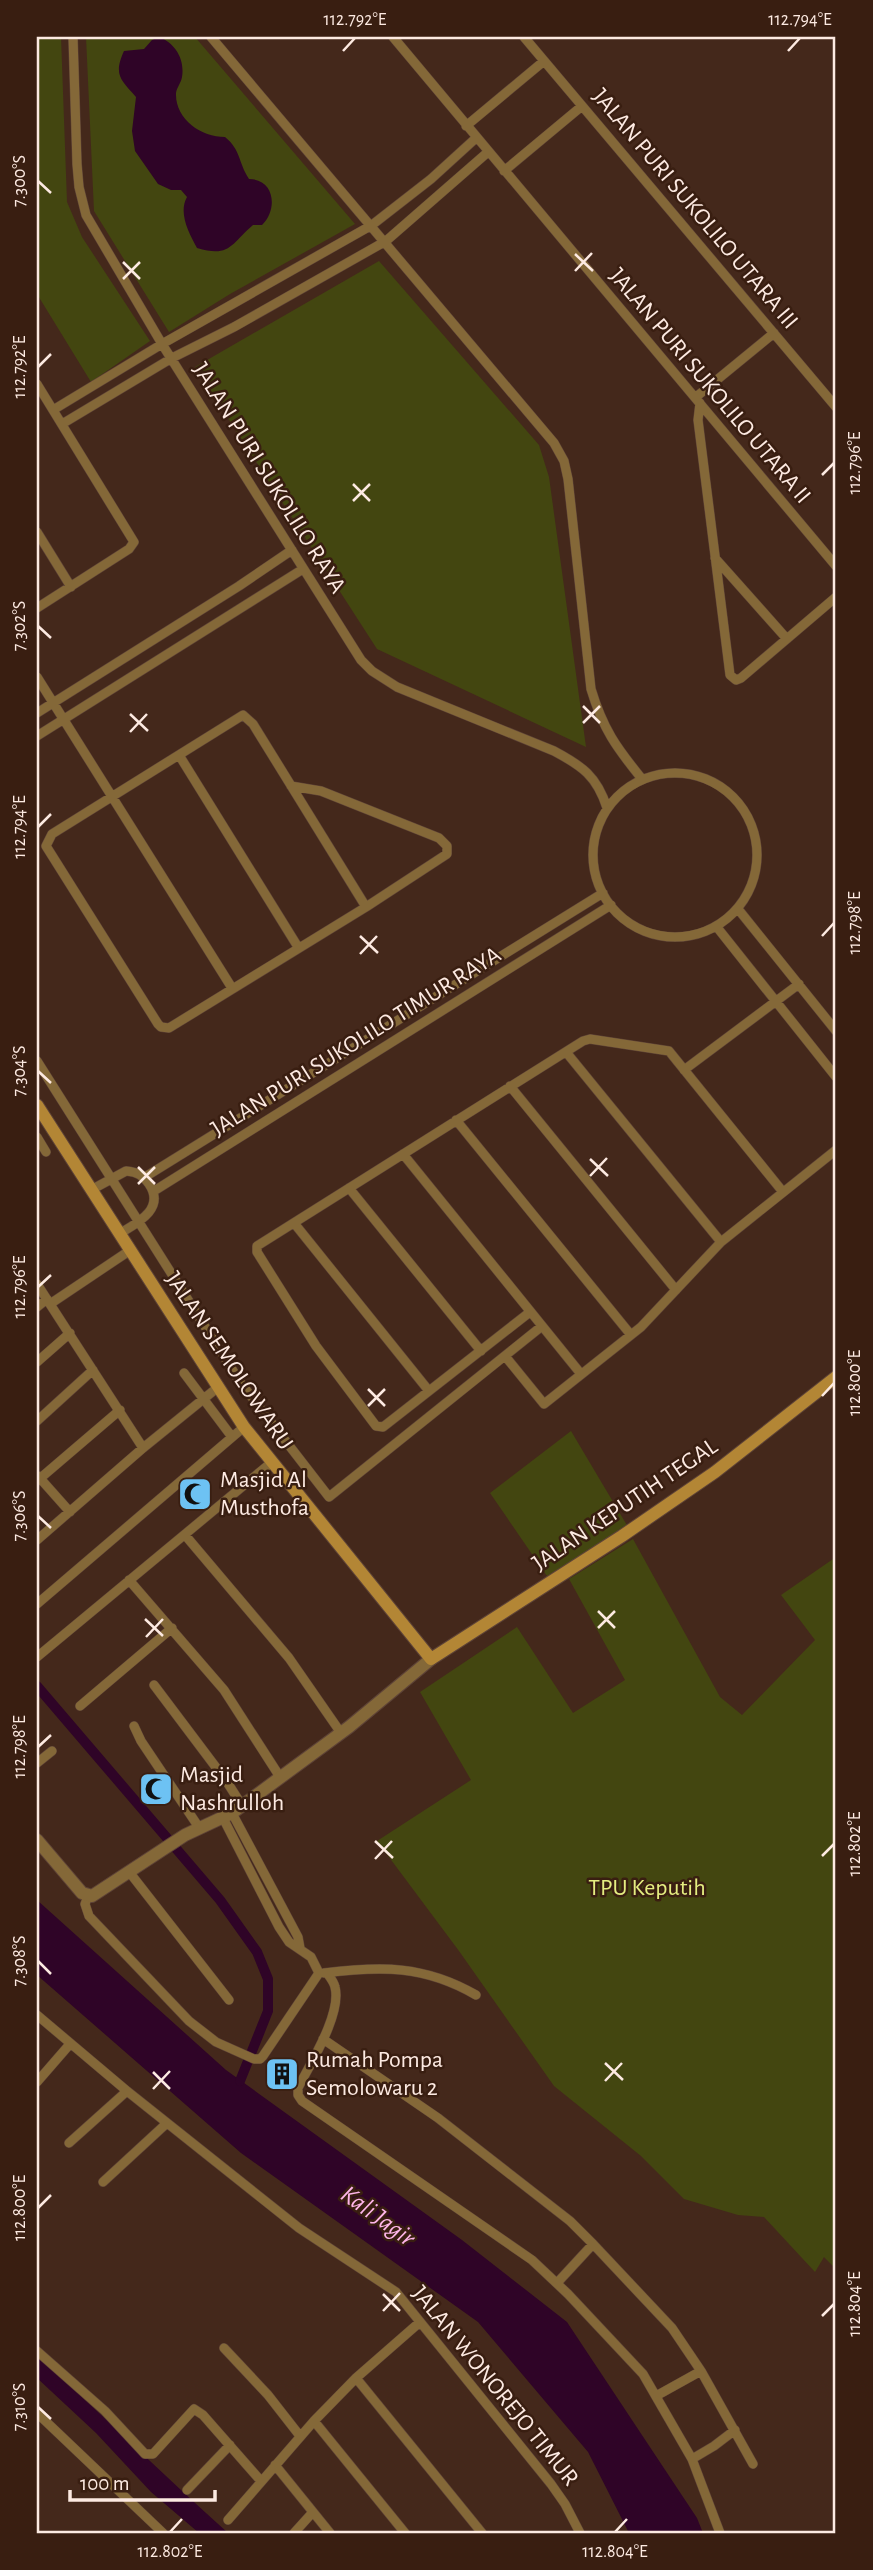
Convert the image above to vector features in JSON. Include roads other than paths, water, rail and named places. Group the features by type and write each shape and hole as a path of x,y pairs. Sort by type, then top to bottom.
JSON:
{"main road":[{"name":"JALAN SEMOLOWARU","path":"37,1105 94,1188 129,1251 244,1427 431,1659"},
{"name":"JALAN KEPUTIH TEGAL","path":"431,1659 622,1536 715,1472 836,1377"}],"street":[{"name":"JALAN PURI SUKOLILO RAYA","path":"73,37 77,164 81,201 93,231 361,660 372,671 397,687 576,762 601,789 607,808"},
{"path":"211,37 373,225 561,454 568,479 592,689 600,718 614,745 642,779"},
{"name":"JALAN PURI SUKOLILO UTARA II","path":"393,37 836,566"},
{"name":"JALAN PURI SUKOLILO UTARA III","path":"524,37 836,407"},
{"path":"466,126 544,61"},
{"path":"504,171 582,106"},
{"path":"58,417 114,374 162,344 373,225 476,138"},
{"path":"58,417 122,388 386,241 488,152"},
{"path":"421,187 432,201"},
{"path":"280,279 289,296"},
{"path":"774,333 698,400 698,420 727,669 733,680 738,680 836,597"},
{"path":"114,374 122,388"},
{"path":"37,384 134,542 129,549 37,608"},
{"path":"37,532 71,587"},
{"path":"37,713 292,550"},
{"path":"715,558 787,639"},
{"path":"37,736 248,601 303,569"},
{"path":"239,586 248,601"},
{"path":"37,677 232,988"},
{"path":"291,786 321,791 439,838 449,850 445,856 366,907 169,1028 158,1024 46,846 52,834 245,715 366,907"},
{"path":"179,755 298,947"},
{"path":"660,774 696,776 714,782 729,793 751,822 758,858 755,877 738,909 716,926 689,936 660,935 633,925 611,905 603,892 594,864 596,835 607,808 617,796 642,779 660,774"},
{"name":"JALAN PURI SUKOLILO TIMUR RAYA","path":"145,1177 603,892"},
{"name":"JALAN PURI SUKOLILO TIMUR RAYA","path":"154,1191 611,905"},
{"path":"738,909 836,1031"},
{"path":"716,926 836,1077"},
{"path":"684,1070 799,984"},
{"path":"530,1312 383,1427 376,1426 316,1346 257,1252 257,1246 456,1119 590,1039 669,1051 783,1192"},
{"path":"355,1046 363,1061"},
{"path":"566,1052 721,1242"},
{"path":"37,1061 136,1224 240,1382 329,1497 542,1326"},
{"path":"510,1086 676,1290"},
{"path":"456,1119 631,1335"},
{"path":"37,1137 46,1152"},
{"path":"505,1356 544,1404 631,1335 721,1242 836,1150"},
{"path":"403,1154 581,1374"},
{"path":"94,1188 126,1171 145,1177 154,1191 155,1200 150,1212 121,1233"},
{"path":"349,1188 481,1351"},
{"path":"294,1223 429,1391"},
{"path":"37,1307 129,1251"},
{"path":"37,1284 143,1448"},
{"path":"37,1362 70,1334"},
{"path":"37,1421 93,1370"},
{"path":"184,1373 232,1437"},
{"path":"37,1540 217,1388"},
{"path":"70,1512 38,1478 120,1410"},
{"path":"37,1604 244,1427"},
{"path":"37,1657 272,1462"},
{"path":"185,1535 289,1658 341,1733"},
{"path":"129,1580 224,1690 280,1777"},
{"path":"80,1706 172,1628"},
{"path":"37,1840 82,1893 88,1896 104,1890 185,1835 232,1812 341,1733 431,1659"},
{"path":"154,1685 227,1782 232,1812 298,1937 300,1948 335,1985 336,2003 323,2039 298,2088 302,2101 532,2260 556,2283 643,2374 692,2459 720,2533"},
{"path":"134,1726 141,1741 200,1829"},
{"path":"37,1763 52,1751"},
{"path":"130,1873 229,2000"},
{"path":"88,1896 85,1904 89,1916 179,2012 216,2042 254,2059 263,2056 323,1973 354,1968 407,1970 439,1977 476,1995"},
{"name":"JALAN WONOREJO TIMUR","path":"37,2015 69,2044 299,2228 396,2292 551,2484 580,2533"},
{"path":"323,2039 438,2118 569,2221 593,2244 672,2328 701,2371 753,2464"},
{"path":"37,2082 69,2044"},
{"path":"69,2143 127,2091"},
{"path":"103,2182 167,2123"},
{"path":"556,2283 593,2244"},
{"path":"228,2520 314,2421 356,2378 420,2322"},
{"path":"224,2348 268,2395 300,2436"},
{"path":"37,2351 105,2411 149,2456 194,2409 199,2411 261,2481"},
{"path":"656,2396 701,2371"},
{"path":"356,2378 482,2533"},
{"path":"37,2413 163,2533"},
{"path":"314,2421 405,2533"},
{"path":"692,2459 735,2430"},
{"path":"187,2490 230,2445"},
{"path":"275,2465 330,2533"},
{"path":"294,2533 313,2512"}],"water":[{"path":"159,37 170,43 178,52 182,64 182,77 176,93 180,111 191,125 199,130 225,137 237,152 249,179 264,184 271,196 270,211 262,225 253,225 223,250 208,251 197,248 184,216 187,197 181,190 171,190 158,184 135,151 132,131 136,97 120,77 119,66 124,51 144,49"},
{"name":"Kali Jagir","path":"37,1900 226,2070 462,2240 567,2322 697,2518 703,2533 629,2533 588,2452 478,2322 241,2153 37,1975"},
{"path":"37,2356 228,2533 199,2533 151,2492 96,2433 37,2378"}],"waterway":[{"path":"37,1686 220,1900 257,1952 268,1979 268,2011 240,2081"}],"place":[{"name":"Masjid Al Musthofa","path":"195,1494"},
{"name":"Masjid Nashrulloh","path":"156,1789"},
{"name":"Rumah Pompa Semolowaru 2","path":"282,2074"}],"park label":[{"name":"TPU Keputih","path":"647,1888"}]}
